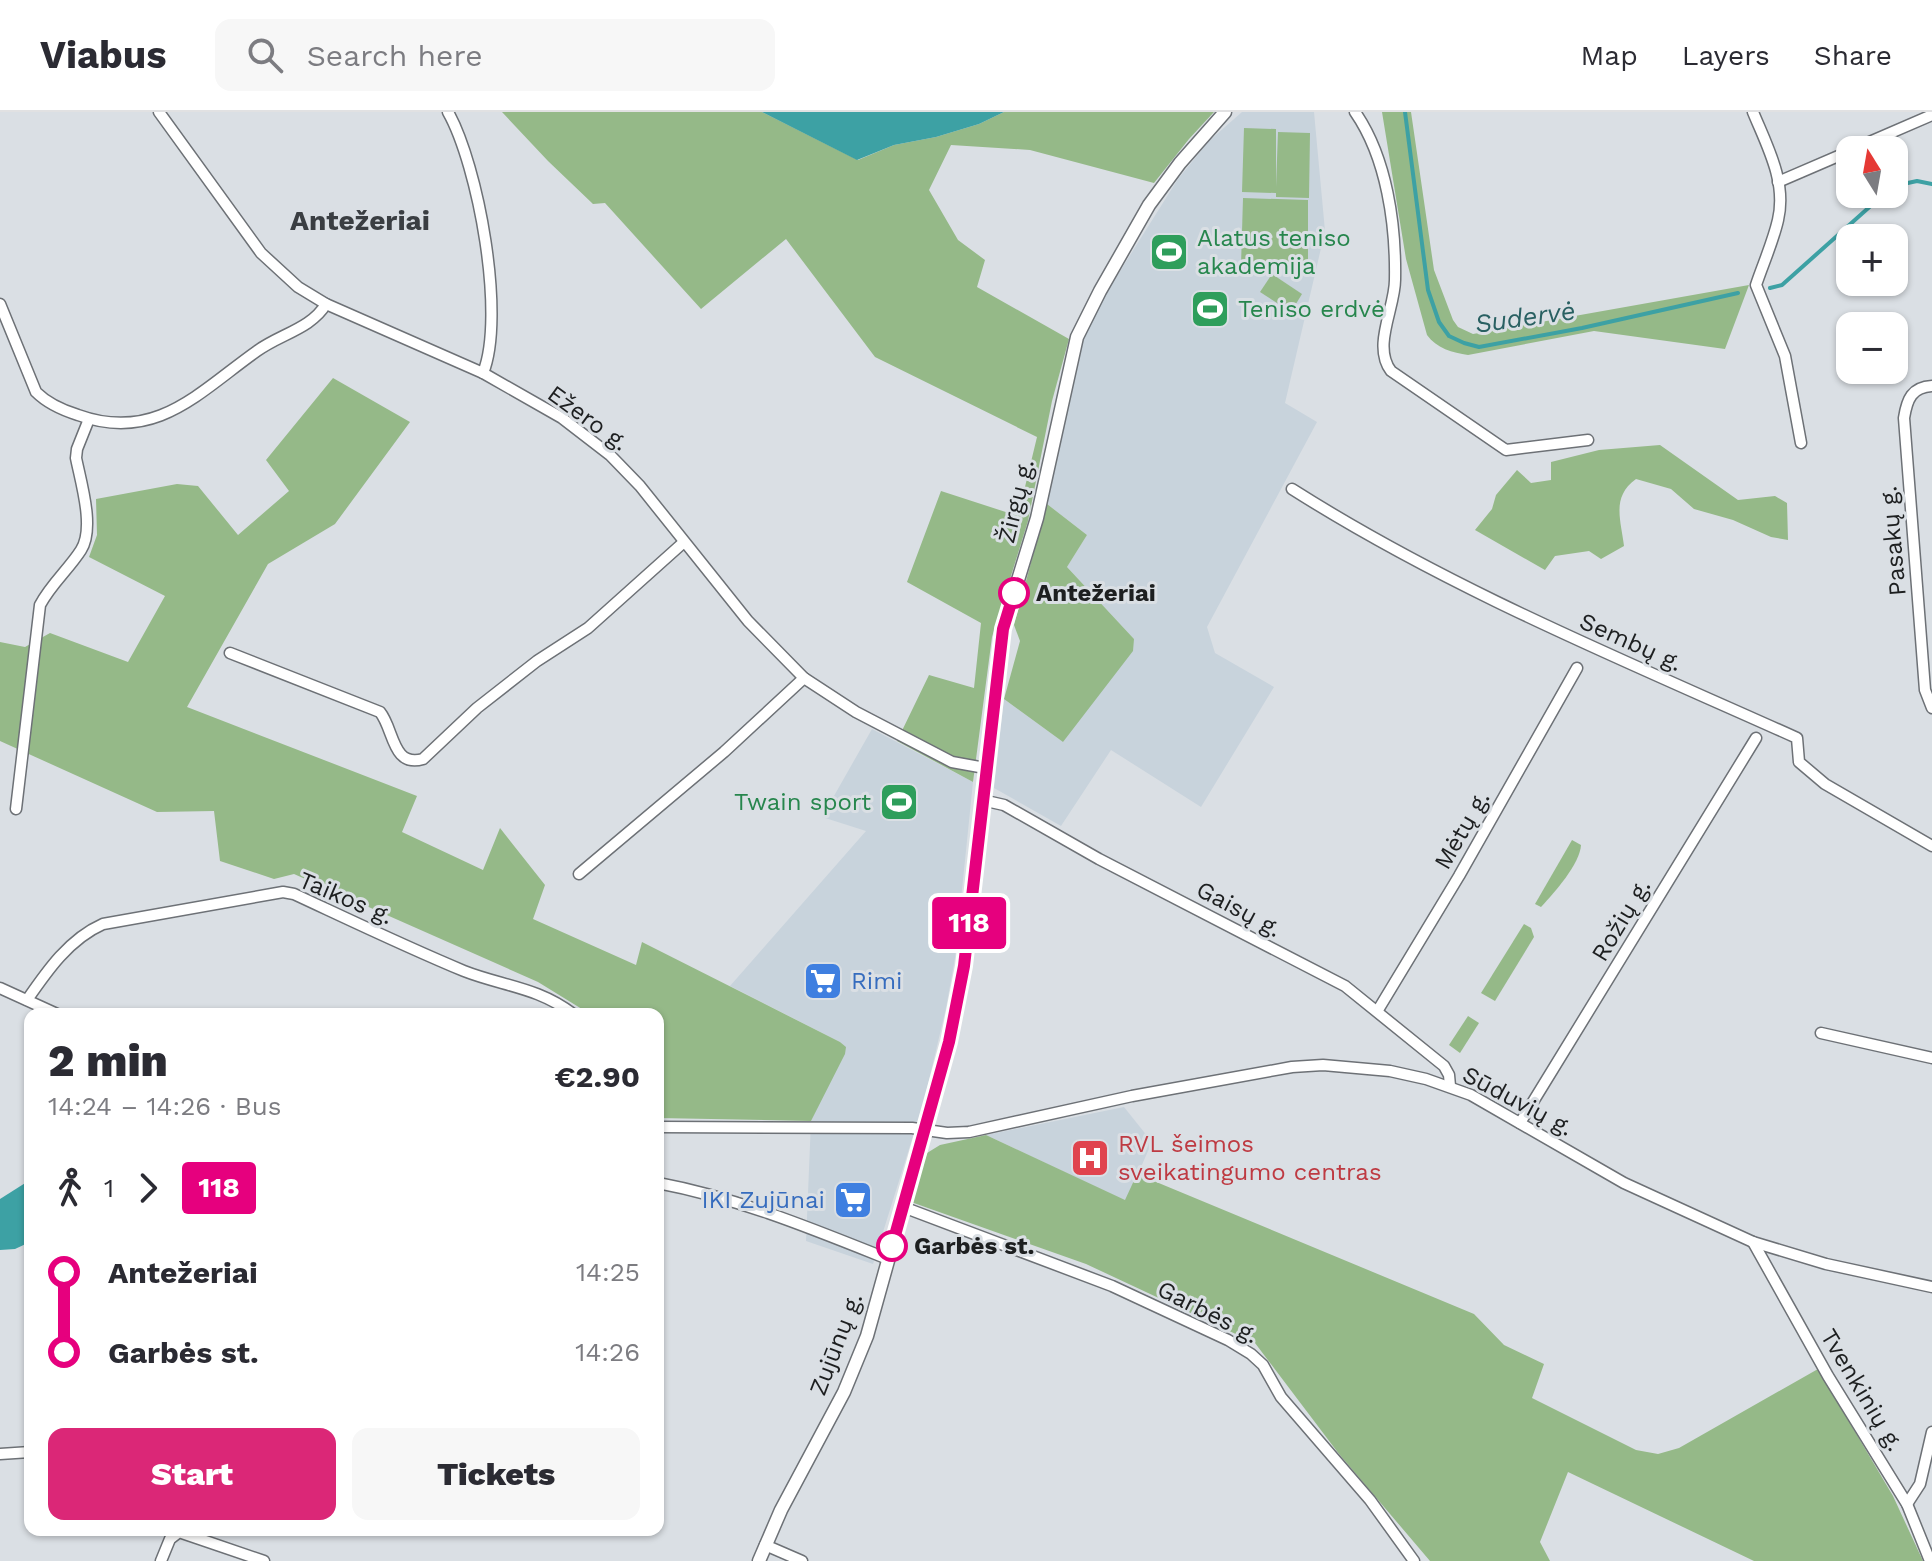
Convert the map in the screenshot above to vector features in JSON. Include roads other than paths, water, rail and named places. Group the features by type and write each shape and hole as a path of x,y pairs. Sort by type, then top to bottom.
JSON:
{"street":[{"name":"Ežero g.","path":"159,112 261,253 298,287 326,304 483,373 562,418 597,445 640,486 748,621 804,678 856,712 952,762 985,768"},
{"path":"448,112 464,143 470,165 492,283 488,361 483,373"},
{"name":"Žirgų g.","path":"924,1131 949,1042 964,966 1003,629 1037,518 1077,337 1149,205 1180,163 1225,112"},
{"path":"1355,112 1373,142 1381,168 1394,246 1396,283 1383,351 1386,365 1506,450 1588,440"},
{"path":"1753,112 1774,163 1778,182 1778,219 1756,285 1785,356 1801,443"},
{"path":"1883,136 1932,115"},
{"path":"1778,182 1836,157"},
{"path":"0,304 36,392 52,405 89,419 117,425 174,411 192,401 258,350 313,320 326,304"},
{"name":"Pasakų g.","path":"1932,386 1922,387 1911,394 1906,401 1904,418 1928,659 1925,690 1932,708"},
{"path":"16,809 40,605 80,551 88,533 76,458 89,419"},
{"name":"Sembų g.","path":"1292,489 1448,579 1797,738 1799,762 1825,784 1932,846"},
{"path":"230,653 380,712 390,728 399,755 415,761 423,759 477,708 537,661 588,628 684,542"},
{"name":"Mėtų g.","path":"1378,1010 1459,876 1577,668"},
{"path":"579,874 724,752 804,678"},
{"name":"Rožių g.","path":"1520,1123 1756,738"},
{"name":"Gaisų g.","path":"982,800 1004,805 1099,859 1345,986 1444,1066 1450,1086"},
{"name":"Taikos g.","path":"27,1000 68,948 103,924 283,892 294,894 468,973 522,987 563,1008"},
{"path":"0,988 44,1008"},
{"path":"1821,1033 1932,1058"},
{"name":"Sūduvių g.","path":"664,1127 912,1128 969,1132 1132,1096 1292,1067 1358,1067 1426,1079 1471,1095 1624,1183 1753,1242 1826,1264 1932,1287"},
{"name":"Zujūnų g.","path":"759,1561 857,1364 924,1131"},
{"path":"664,1184 777,1215 888,1259"},
{"name":"Garbės g.","path":"903,1207 1112,1286 1228,1340 1251,1354 1263,1365 1281,1397 1370,1500 1414,1561"},
{"name":"Tvenkinių g.","path":"1753,1242 1828,1376 1907,1504 1930,1561"},
{"path":"1907,1504 1920,1484 1932,1432"},
{"path":"0,1454 24,1452"},
{"path":"161,1561 174,1536"},
{"path":"191,1536 264,1561"},
{"path":"765,1545 802,1561"}],"water":[{"path":"762,112 1004,112 979,124 894,145 857,160"},
{"path":"24,1184 24,1245 15,1249 0,1250 0,1199"}],"waterway":[{"name":"Sudervė","path":"1405,112 1428,290 1439,322 1449,336 1479,347 1582,328 1738,293"},
{"name":"Sudervė","path":"1908,183 1932,184"},
{"name":"Sudervė","path":"1770,288 1782,285 1868,208"}],"place":[{"name":"Alatus teniso akademija","path":"1169,252"},
{"name":"Teniso erdvė","path":"1210,309"},
{"name":"Antežeriai","path":"1014,593"},
{"name":"Twain sport","path":"899,802"},
{"name":"Rimi","path":"823,981"},
{"name":"RVL šeimos sveikatingumo centras","path":"1090,1158"},
{"name":"IKI Zujūnai","path":"853,1200"},
{"name":"Garbės st.","path":"892,1246"}],"district":[{"name":"Antežeriai","path":"360,220"}]}
